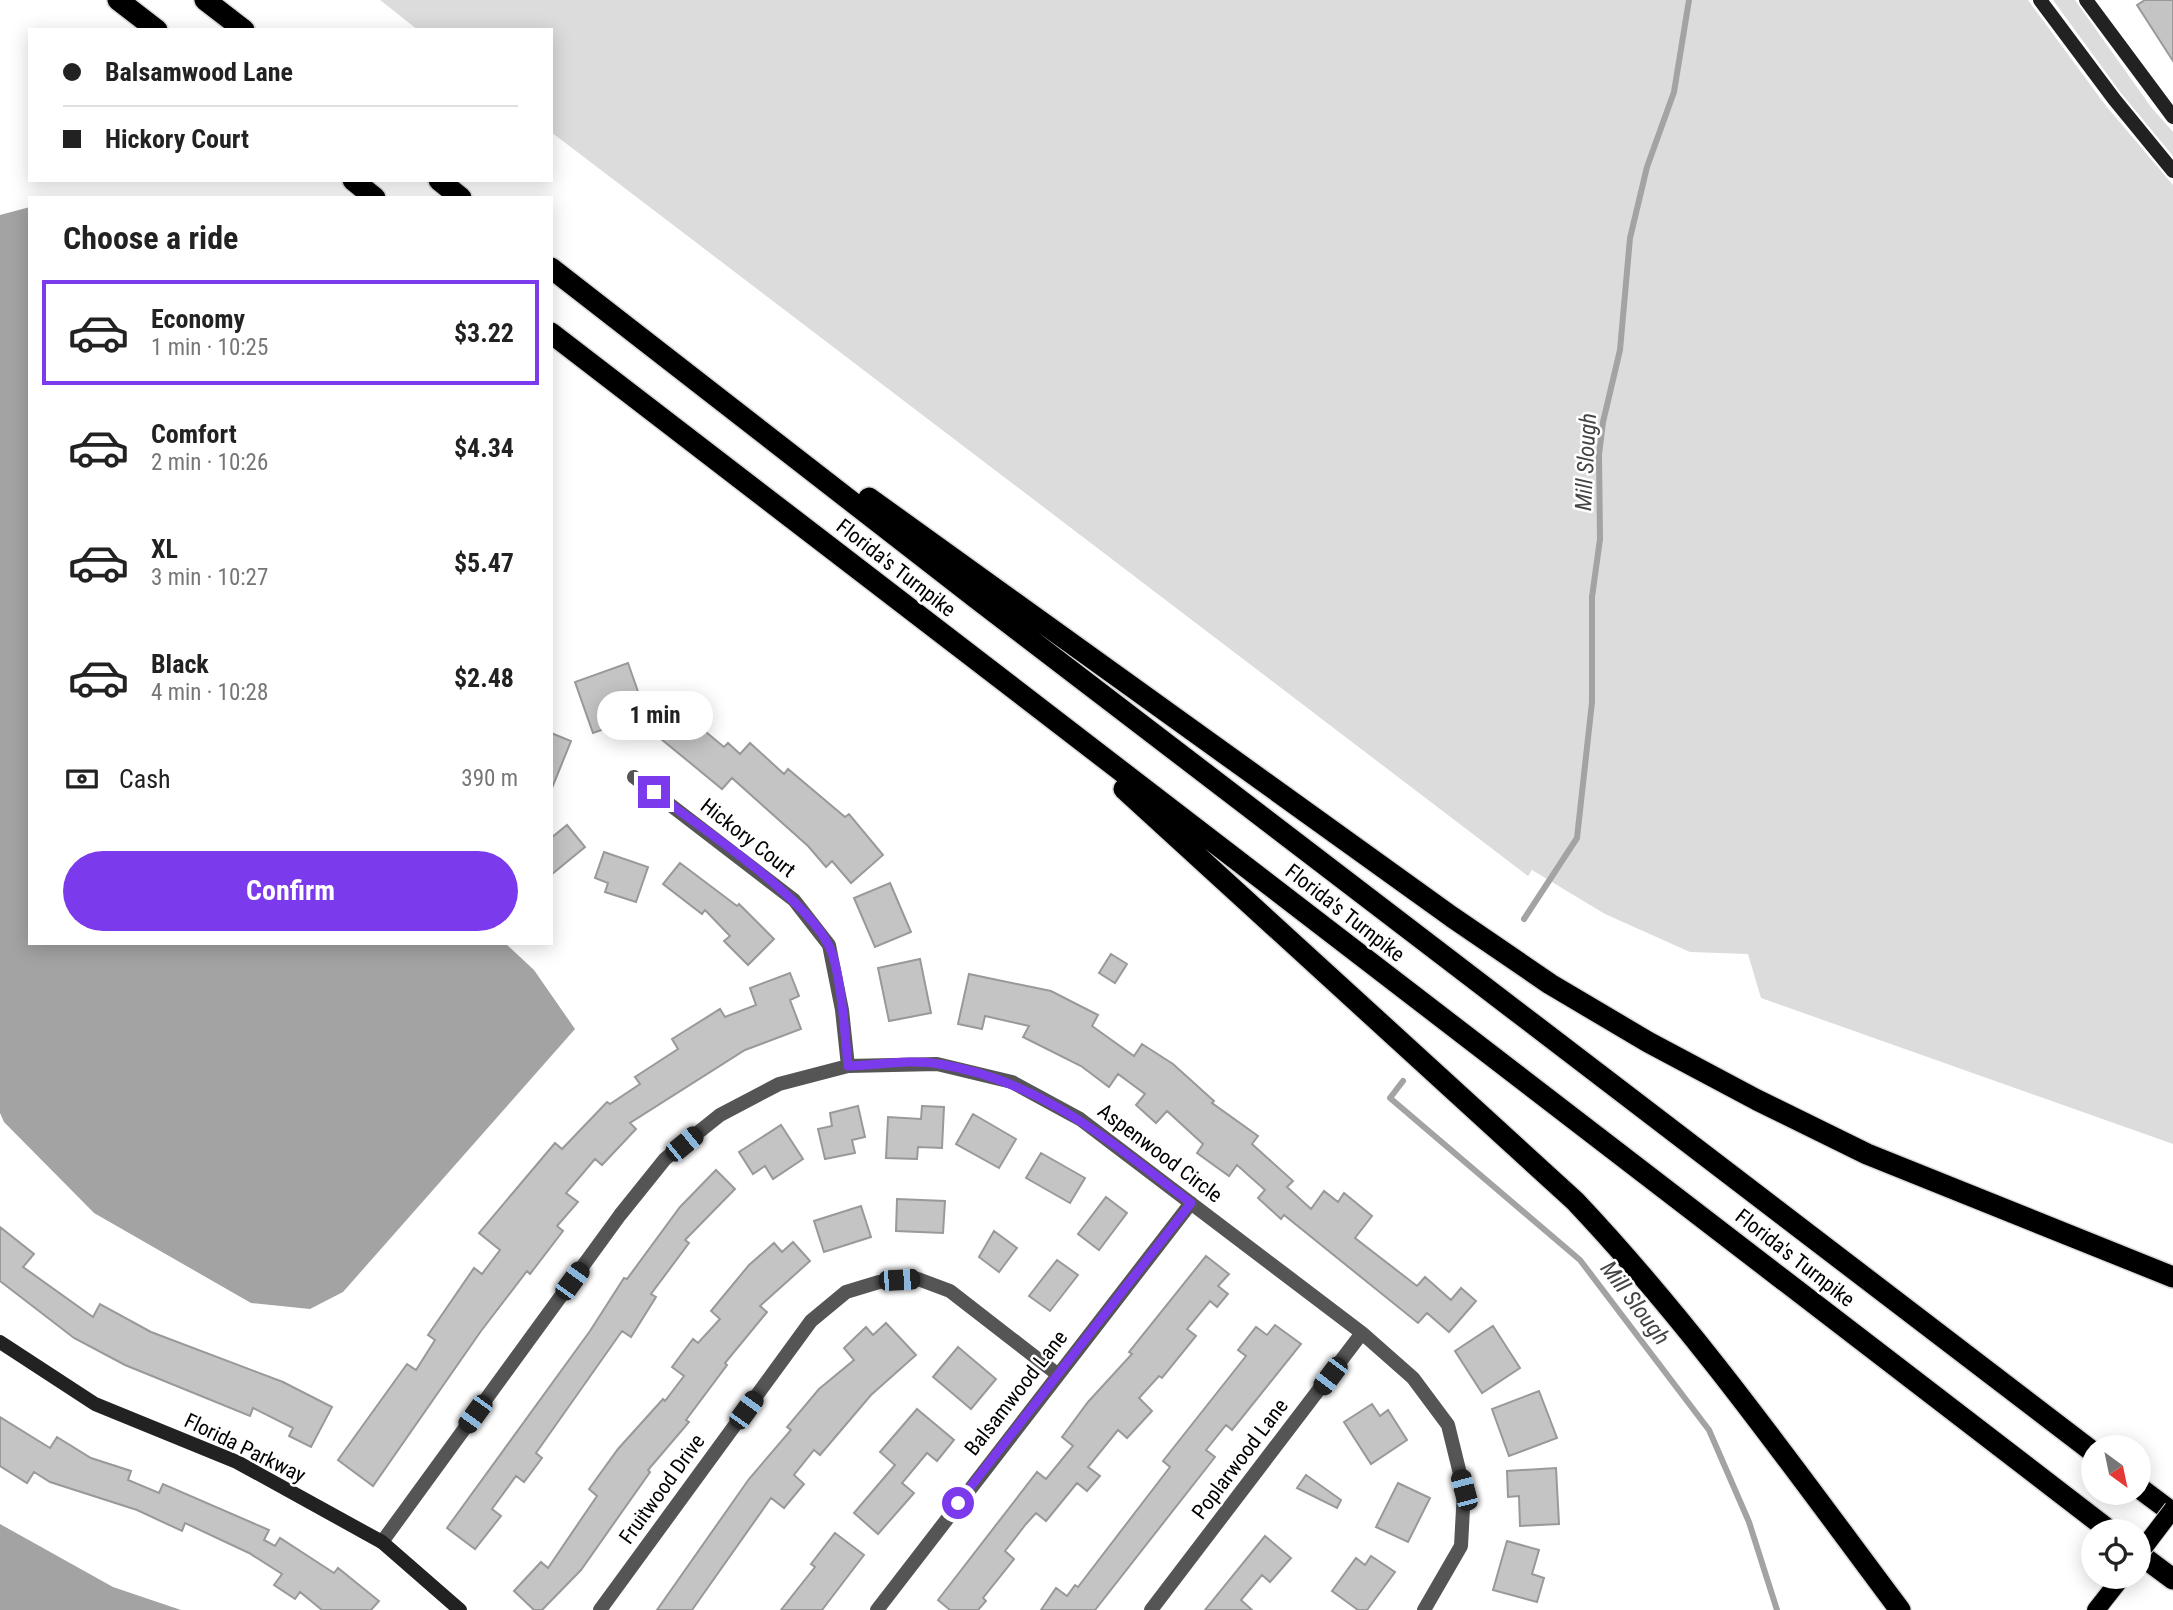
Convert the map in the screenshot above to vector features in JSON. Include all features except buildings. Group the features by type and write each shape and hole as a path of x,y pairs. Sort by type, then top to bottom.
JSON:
{"highway":[{"path":"118,0 154,28"},
{"path":"205,0 241,28"},
{"path":"355,182 373,196"},
{"path":"441,182 459,196"},
{"name":"Florida's Turnpike","path":"553,270 977,599 2081,1443"},
{"path":"619,320 1550,984 1648,1042 1867,1154 2173,1278"},
{"name":"Florida's Turnpike","path":"553,335 2094,1519"},
{"path":"1061,726 1152,816 1575,1200 1640,1270 1696,1338 1900,1610"},
{"path":"2151,1496 2173,1511"},
{"path":"2151,1564 2173,1580"}],"main road":[{"path":"2151,1538 2173,1511"},
{"path":"2096,1610 2113,1589"}],"street":[{"path":"2040,0 2113,99 2173,171"},
{"path":"2086,0 2173,117"},
{"name":"Hickory Court","path":"634,777 794,900 829,945 842,1010 848,1066"},
{"name":"Aspenwood Circle","path":"382,1542 620,1215 665,1159 720,1115 779,1084 848,1066 937,1064 1012,1082 1080,1119 1362,1333 1413,1378 1447,1425 1464,1490 1461,1546 1424,1610"},
{"name":"Balsamwood Lane","path":"877,1610 1191,1203"},
{"name":"Fruitwood Drive","path":"600,1610 811,1321 846,1292 879,1282 918,1279 950,1291 1057,1374"},
{"name":"Poplarwood Lane","path":"1151,1610 1362,1333"},
{"name":"Florida Parkway","path":"0,1342 95,1404 237,1462 382,1542 460,1610"}],"shaded area":[{"path":"380,0 2028,0 2106,106 2173,185 2173,1144 1761,998 1748,954 1690,952 1605,914 1532,870 1528,876 553,134 553,28 415,28"},
{"path":"2053,0 2075,0 2151,107 2173,132 2173,156 2121,93"},
{"path":"28,208 28,945 507,945 534,970 575,1029 343,1292 310,1309 251,1303 94,1213 4,1122 0,1113 0,215"},
{"path":"0,1524 113,1587 181,1610 0,1610"}],"waterway":[{"name":"Mill Slough","path":"1524,919 1577,838 1592,702 1592,597 1600,539 1599,455 1603,422 1620,350 1630,238 1647,167 1674,92 1689,0"},
{"name":"Mill Slough","path":"1403,1081 1390,1098 1580,1260 1709,1430 1749,1522 1777,1610"}],"route":[{"path":"654,792 794,900 829,945 842,1010 848,1066 937,1064 1012,1082 1080,1119 1191,1203 958,1503"}]}
